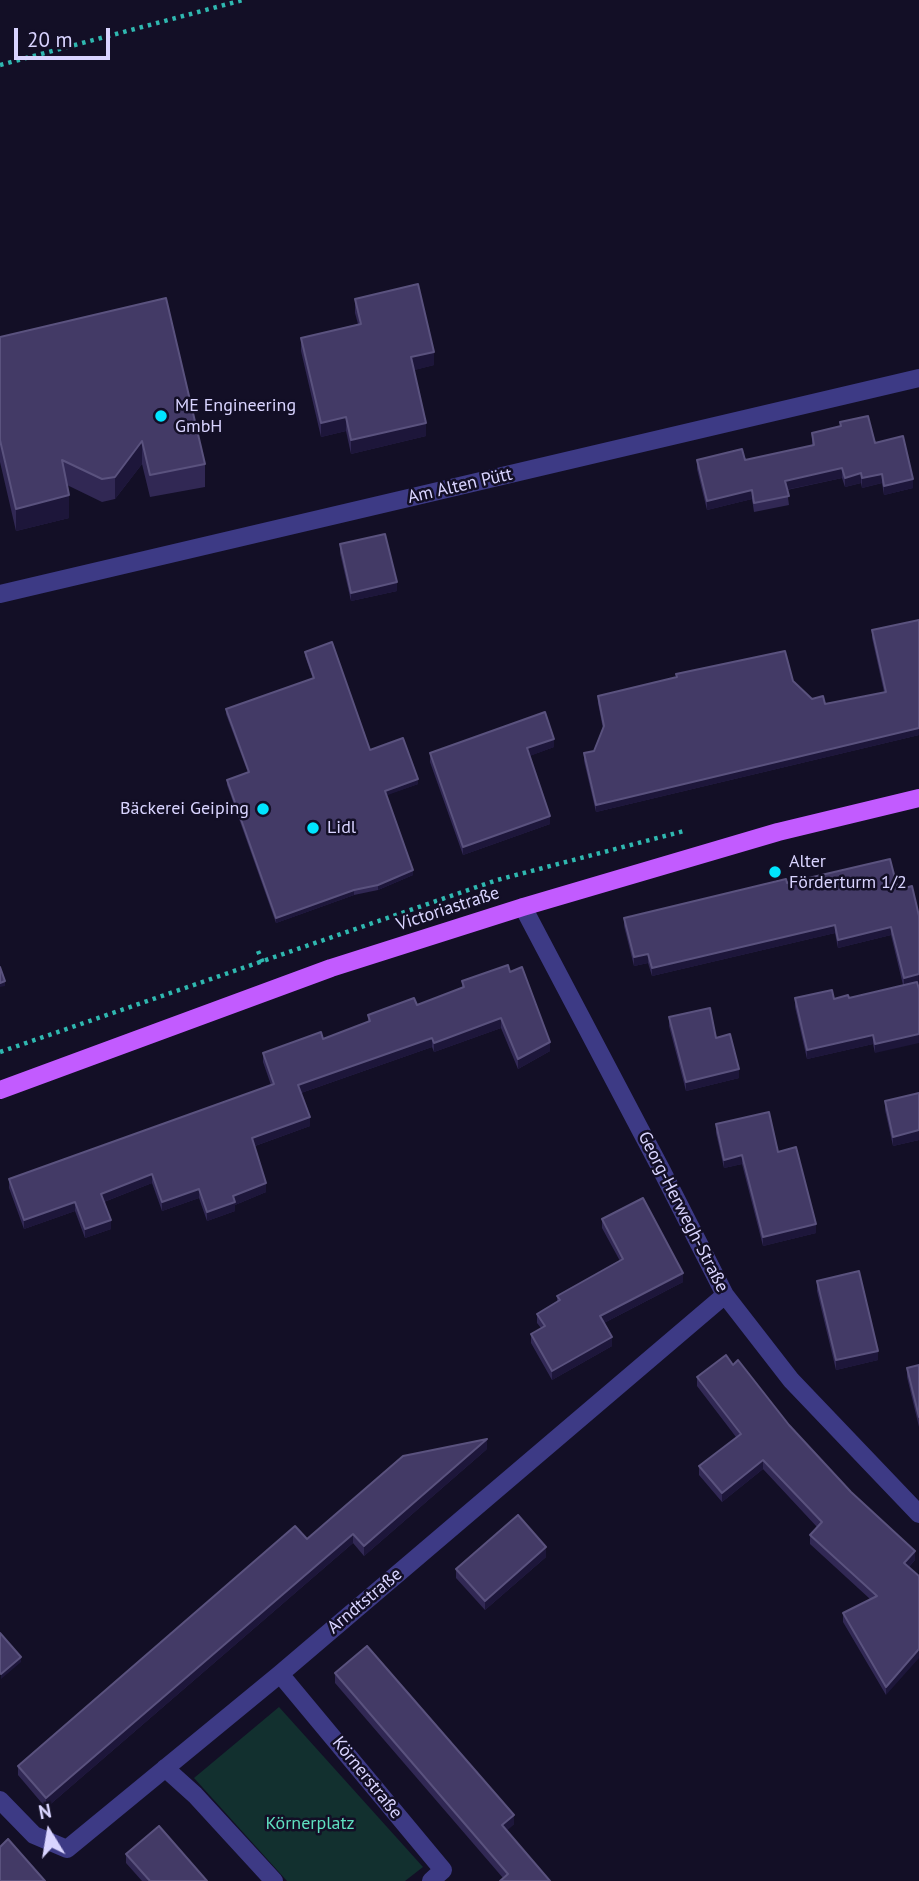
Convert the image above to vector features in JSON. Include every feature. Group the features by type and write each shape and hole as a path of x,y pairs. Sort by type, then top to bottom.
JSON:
{"main road":[{"name":"Victoriastraße","path":"0,1090 331,968 523,907 778,832 919,798"}],"street":[{"name":"Am Alten Pütt","path":"0,594 919,378"},
{"name":"Georg-Herwegh-Straße","path":"523,907 725,1295 791,1380 919,1514"},
{"name":"Arndtstraße","path":"0,1800 34,1835 67,1849 280,1674 725,1295"},
{"name":"Körnerstraße","path":"280,1674 443,1870 431,1881"},
{"path":"165,1768 195,1795 274,1881"}],"path":[{"path":"0,65 243,0"}],"green space":[{"name":"Körnerplatz","path":"279,1707 423,1867 405,1881 287,1881 194,1778"}],"building":[{"path":"418,284 434,352 411,357 426,423 351,440 346,417 321,423 301,338 361,324 355,299"},
{"name":"ME Engineering GmbH","path":"166,298 205,464 150,475 142,441 115,477 102,479 62,460 69,495 16,509 0,440 0,337"},
{"path":"868,416 875,443 903,436 913,479 884,486 882,474 862,478 861,473 845,478 842,468 785,481 789,496 754,503 752,490 707,501 697,460 742,449 745,460 814,445 812,433 841,426 840,422"},
{"path":"385,534 397,582 351,593 340,544"},
{"path":"919,620 919,728 596,805 584,753 594,751 604,726 598,696 677,677 676,674 785,651 793,681 812,699 823,696 825,704 886,692 872,630"},
{"path":"332,642 370,750 403,738 418,779 385,791 413,870 378,885 354,890 276,918 227,780 249,772 226,709 314,678 305,652"},
{"path":"545,712 554,739 527,748 550,816 463,847 430,753"},
{"path":"890,859 898,890 912,886 919,916 919,974 904,978 891,927 838,940 835,925 652,968 648,954 634,957 624,918 786,879 787,883"},
{"path":"508,965 510,972 522,967 550,1042 518,1059 501,1018 434,1043 432,1038 298,1085 310,1117 252,1138 266,1183 233,1196 235,1202 207,1212 199,1189 162,1202 152,1174 101,1194 111,1220 85,1229 75,1202 24,1220 9,1179 274,1084 263,1053 321,1032 323,1039 370,1021 368,1015 414,998 417,1005 464,987 462,981"},
{"path":"0,967 5,981 0,983"},
{"path":"917,982 919,1034 875,1044 873,1035 807,1050 795,998 832,990 834,999 848,995 849,998"},
{"path":"710,1008 716,1038 730,1034 739,1069 686,1082 669,1017"},
{"path":"919,1093 919,1130 893,1137 885,1101"},
{"path":"769,1112 778,1152 796,1147 816,1224 763,1237 742,1155 724,1160 716,1124"},
{"path":"643,1198 683,1273 600,1316 612,1337 552,1371 531,1334 545,1326 537,1314 560,1300 557,1296 623,1259 602,1219"},
{"path":"859,1271 878,1351 836,1360 817,1281"},
{"path":"726,1355 733,1365 738,1360 789,1425 851,1492 915,1551 904,1563 919,1576 919,1649 886,1687 843,1613 877,1596 810,1535 822,1522 763,1460 722,1493 699,1466 741,1434 697,1377"},
{"path":"919,1365 919,1417 907,1368"},
{"path":"487,1439 364,1546 353,1534 46,1798 18,1766 295,1526 307,1539 403,1456"},
{"path":"518,1515 546,1547 485,1601 456,1569"},
{"path":"0,1633 21,1657 1,1674 0,1673"},
{"path":"367,1646 514,1815 502,1825 550,1881 500,1881 508,1874 335,1673"},
{"path":"159,1826 207,1881 150,1881 126,1854"},
{"path":"8,1839 45,1881 0,1881 0,1847"}],"place":[{"name":"ME Engineering GmbH","path":"161,416"},
{"name":"Bäckerei Geiping","path":"263,809"},
{"name":"Lidl","path":"313,828"},
{"name":"Alter Förderturm 1/2","path":"775,872"}]}
